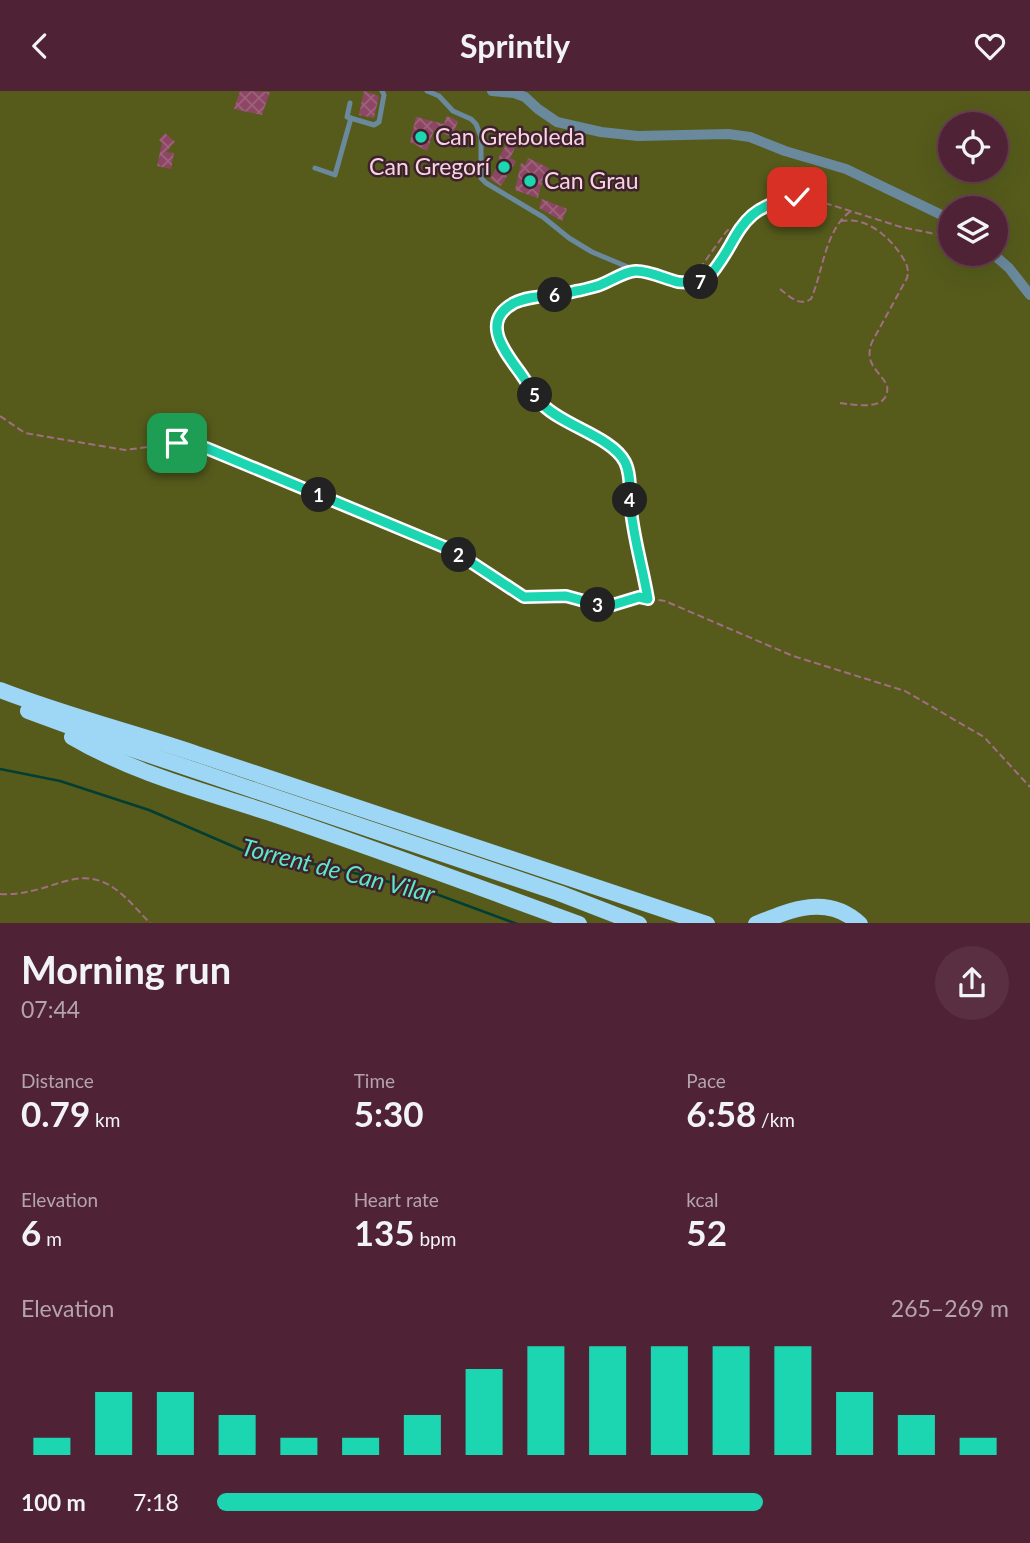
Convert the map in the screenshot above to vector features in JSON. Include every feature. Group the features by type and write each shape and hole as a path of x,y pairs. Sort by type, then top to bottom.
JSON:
{"highway":[{"path":"0,690 707,923"},
{"path":"0,699 142,753 559,893 639,923"},
{"path":"34,714 75,739 158,776 579,923"},
{"path":"756,923 781,913 805,908 831,907 860,923"},
{"path":"786,923 805,908"}],"street":[{"path":"492,91 525,97 557,122 601,132 638,137 728,134 750,137 773,147 846,169 938,213"},
{"path":"1007,266 1030,295"}],"lane":[{"path":"351,103 347,117 374,125 379,122 384,95 382,91"},
{"path":"427,91 439,96 453,111 476,124 481,137 481,178 486,183 543,217 580,246 635,270 681,282 704,282 718,268 731,242 750,216"},
{"path":"315,168 335,175 351,118"}],"path":[{"path":"698,267 704,264 726,232 740,221 772,204 797,197 822,201 901,227 938,235"},
{"path":"780,289 799,302 811,299 826,252 841,221 852,211"},
{"path":"840,404 873,405 887,395 887,385 875,371 869,353 872,342 907,278 908,271 904,258 880,231 858,222 841,221"},
{"path":"635,270 598,286 571,293 523,299 512,304 501,314 497,335 502,347 542,404 608,445 619,453 626,463 630,508 648,599"},
{"path":"0,416 26,433 125,450 177,443 206,448 454,551 524,597 566,596 606,607 639,597 665,601 793,656 905,691 984,737 1030,786"},
{"path":"0,894 14,895 76,879 94,878 116,889 151,923"}],"green space":[{"path":"0,91 1030,91 1030,923 0,923"}],"building":[{"path":"240,91 270,92 262,115 234,109"},
{"path":"364,91 379,96 374,118 359,115"},
{"name":"Can Greboleda","path":"447,116 458,121 452,137 434,130 427,151 410,142 416,117 444,124"},
{"path":"165,133 175,142 166,152 174,153 171,169 157,166 162,143 159,140"},
{"name":"Can Gregorí","path":"507,143 515,148 510,158 516,161 501,186 490,179 501,161 498,159"},
{"name":"Can Grau","path":"528,158 549,168 538,198 515,190 521,163 525,165"},
{"path":"542,199 567,209 562,221 539,208"}],"waterway":[{"name":"Torrent de Can Vilar","path":"0,769 60,781 149,810 244,851 339,869 436,894 514,923"}],"place":[{"name":"Can Greboleda","path":"421,137"},
{"name":"Can Gregorí","path":"504,167"},
{"name":"Can Grau","path":"530,181"}],"route":[{"path":"177,443 206,448 454,551 524,597 566,596 606,607 639,597 648,599 630,508 626,463 619,453 608,445 542,404 502,347 497,335 501,314 523,299 571,293 598,286 635,270 681,282 704,282 718,268 731,242 750,216 781,200 797,197"}]}
